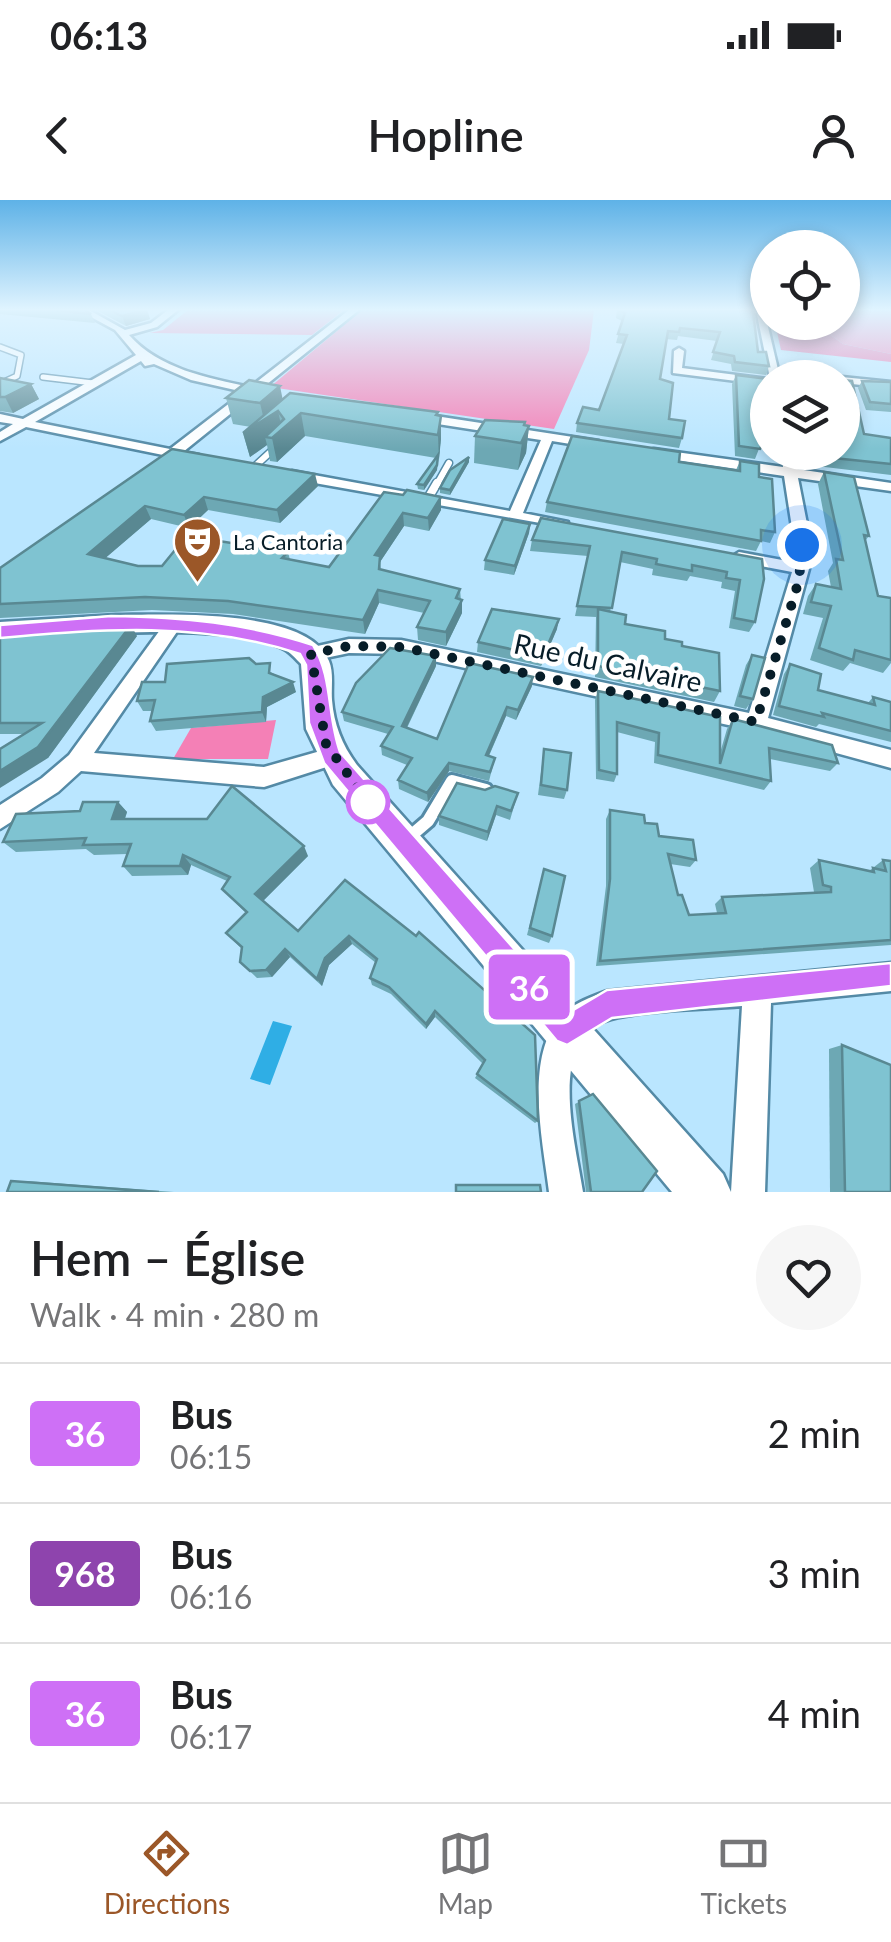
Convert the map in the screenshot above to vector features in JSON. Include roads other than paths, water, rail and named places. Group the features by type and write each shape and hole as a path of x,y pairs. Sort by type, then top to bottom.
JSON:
{"main road":[{"path":"0,632 111,622 174,623 268,636 311,654 316,665 320,723 332,756 402,843 705,1192"}],"street":[{"path":"0,436 141,356"},
{"path":"144,356 154,368 180,380 280,396"},
{"path":"157,465 299,356"},
{"path":"679,356 677,371 750,376"},
{"path":"860,382 891,386"},
{"path":"405,415 604,445"},
{"path":"0,418 204,460"},
{"path":"515,516 548,437"},
{"path":"642,451 891,487"},
{"path":"245,467 575,527"},
{"path":"756,722 801,569 801,534 790,472"},
{"path":"722,554 801,569"},
{"path":"0,818 77,760 174,623"},
{"name":"Rue du Calvaire","path":"311,654 349,646 401,647 756,722 891,758"},
{"path":"77,760 264,777 332,756"},
{"path":"566,1192 555,1076 567,1030 607,1004 891,976"},
{"path":"748,1192 757,989"}],"lane":[{"path":"0,384 17,376 21,356"},
{"path":"43,376 93,383"},
{"path":"245,467 282,442"},
{"path":"427,500 450,463"},
{"path":"402,843 428,821 452,780 486,790"}],"water":[{"path":"273,1021 292,1026 270,1085 250,1079"}],"place":[{"name":"La Cantoria","path":"198,584"}]}
